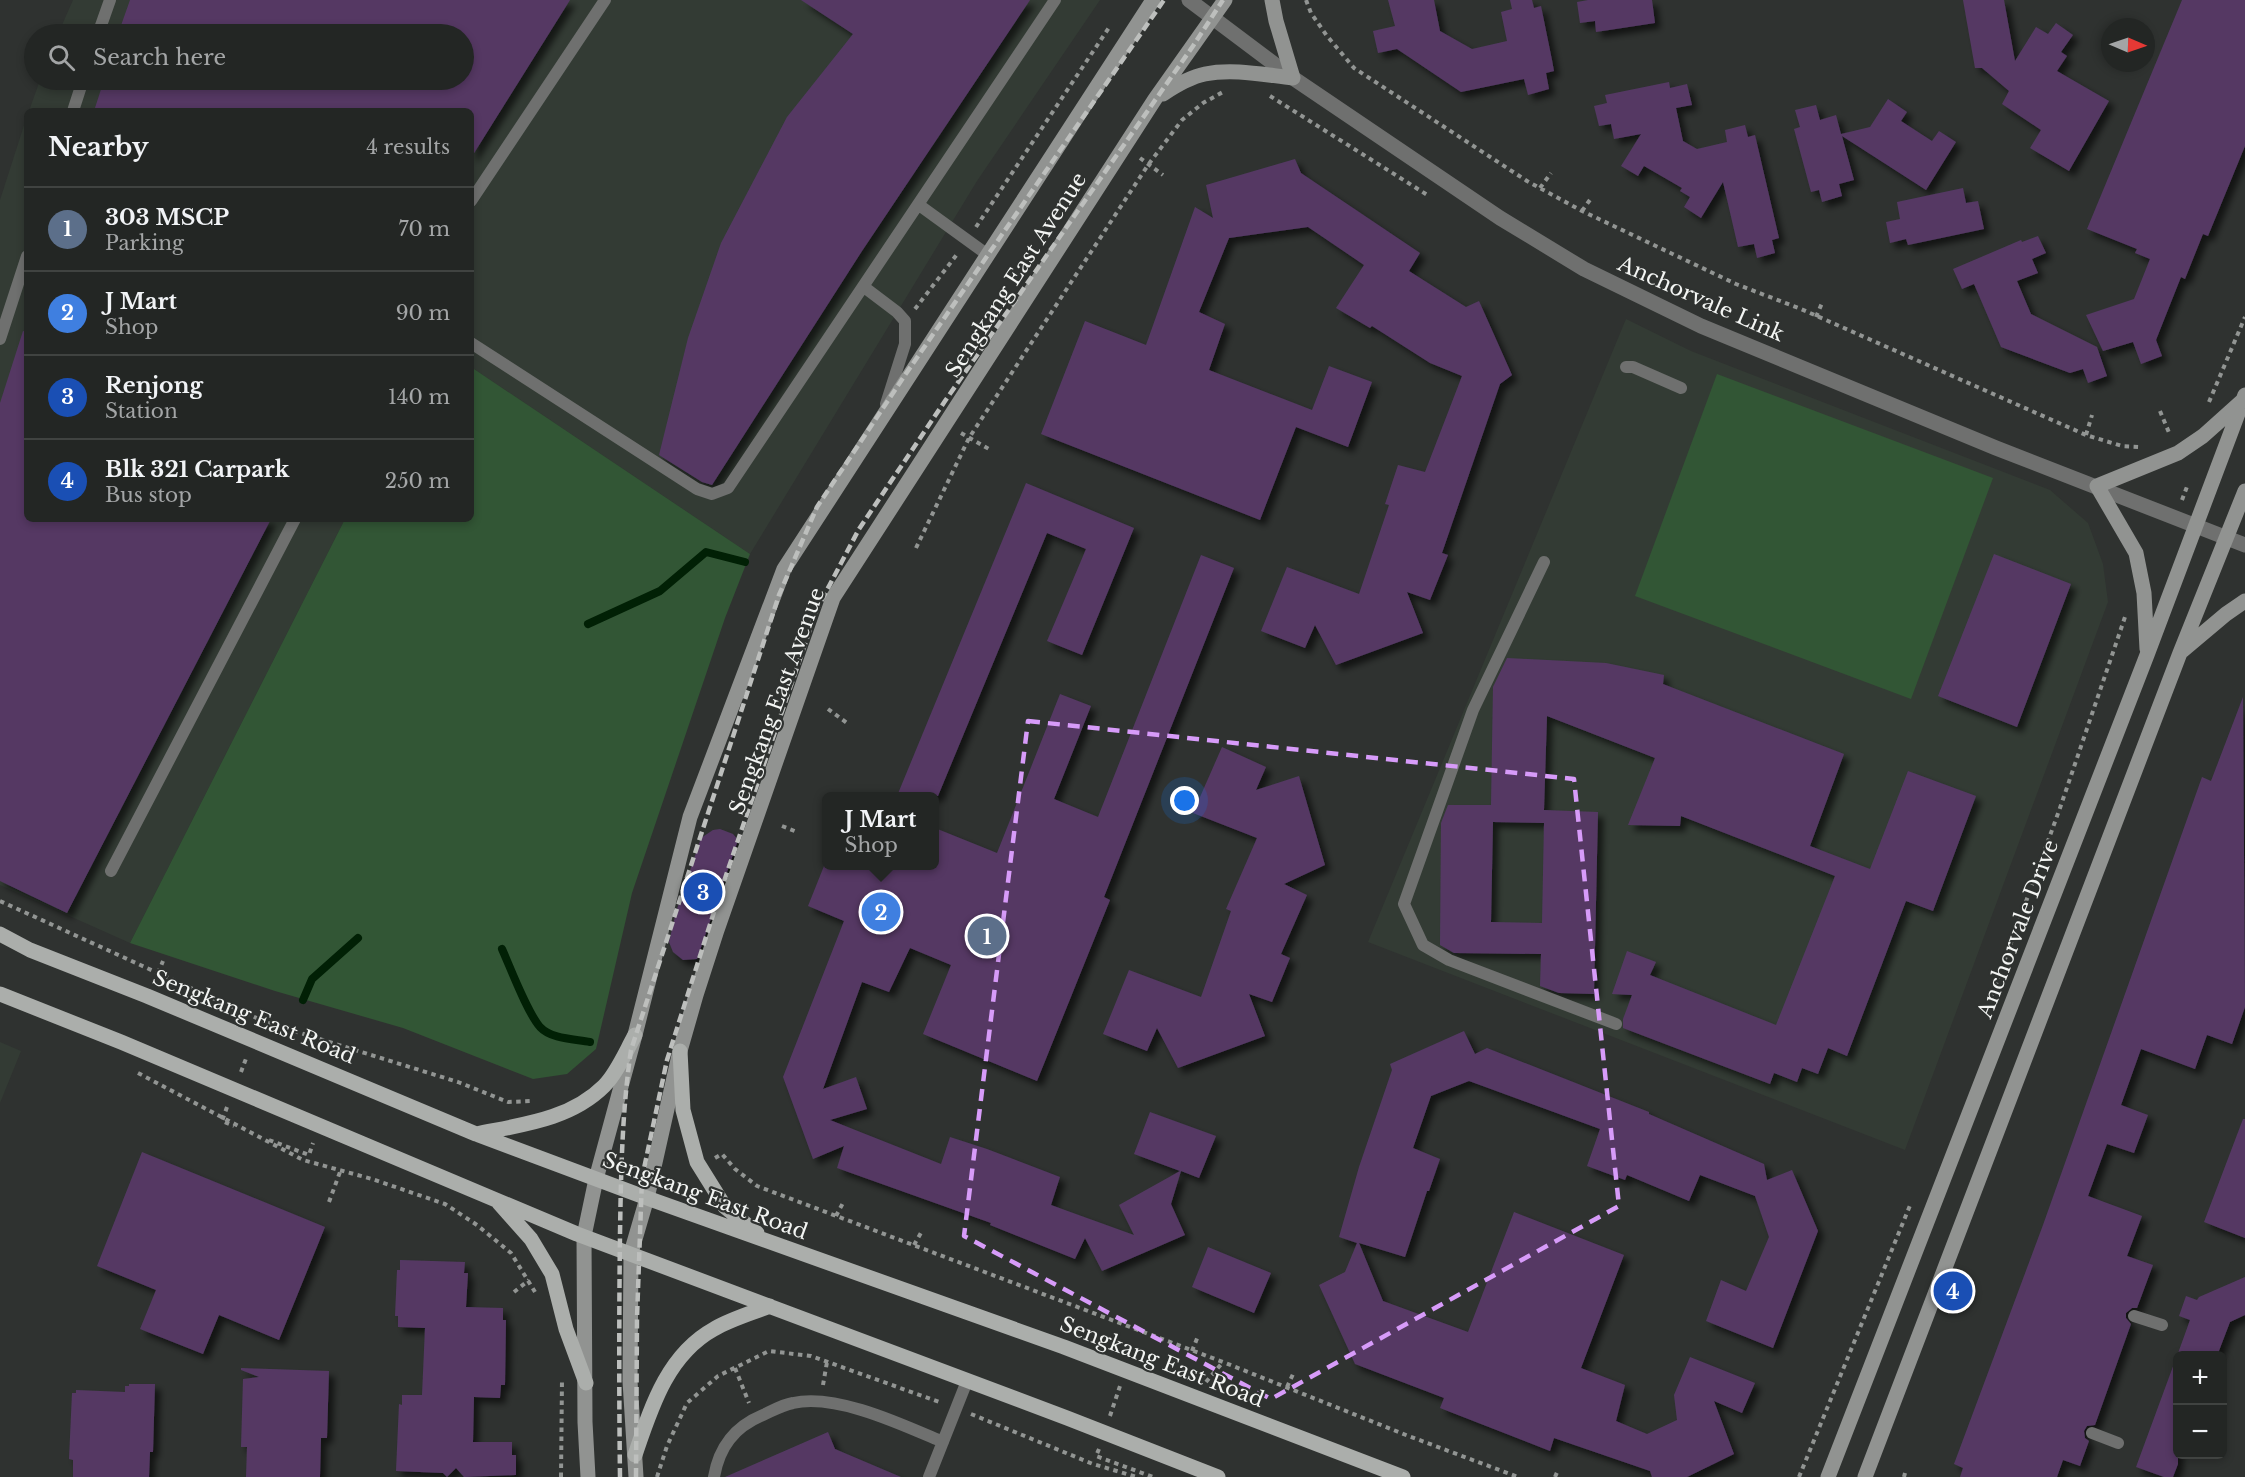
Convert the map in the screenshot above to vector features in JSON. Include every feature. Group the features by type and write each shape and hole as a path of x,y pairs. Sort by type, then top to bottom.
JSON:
{"main road":[{"name":"Sengkang East Avenue","path":"588,1477 585,1422 584,1236 596,1179 690,817 784,569 879,426 1153,0"},
{"name":"Sengkang East Avenue","path":"636,1477 630,1380 632,1253 647,1198 680,1051 717,930 833,598 1155,99 1225,0"},
{"path":"1155,99 1180,83 1204,74 1232,71 1293,78 1272,0"},
{"path":"2147,655 2144,593 2136,553 2097,486 2178,453 2203,436 2244,397"},
{"name":"Anchorvale Drive","path":"1828,1477 2147,655 2244,397"},
{"path":"1865,1477 2180,653 2245,491"},
{"path":"2180,653 2245,601"},
{"name":"Sengkang East Road","path":"0,934 30,950 266,1045 476,1134 647,1198 1064,1347 1403,1477"},
{"path":"0,994 132,1046 584,1236 1218,1477"},
{"path":"476,1134 534,1122 577,1108 605,1085 635,1035"},
{"path":"680,1051 682,1110 697,1161 725,1207 766,1241"},
{"path":"495,1199 531,1239 552,1274 566,1329 586,1383"},
{"path":"635,1455 656,1395 682,1355 714,1329 770,1306"}],"street":[{"name":"Anchorvale Link","path":"1189,0 1293,78 1500,218 1584,269 1701,326 1996,448 2245,545"}],"lane":[{"path":"102,24 110,0"},
{"path":"474,196 605,0"},
{"path":"474,345 697,489 712,494 728,488 1055,0"},
{"path":"74,108 80,90"},
{"path":"919,205 988,255"},
{"path":"0,339 24,265"},
{"path":"864,287 897,312 905,321 905,344 879,426"},
{"path":"1626,367 1633,367 1680,388"},
{"path":"111,871 293,522"},
{"path":"1544,561 1473,710 1404,904 1423,945 1449,960 1616,1024"},
{"path":"2134,1316 2162,1325"},
{"path":"929,1477 967,1381"},
{"path":"714,1477 716,1464 726,1442 741,1426 792,1403 820,1401 846,1407 897,1423 943,1442"},
{"path":"2092,1433 2118,1443"}],"path":[{"path":"1306,0 1311,13 1326,36 1354,68 1457,137 1582,211 1736,284 2086,435 2122,446 2143,447"},
{"path":"905,321 968,240 1116,17"},
{"path":"916,548 969,438 1148,165 1182,120 1203,103 1228,89"},
{"path":"1265,93 1436,200"},
{"path":"1153,168 1163,175"},
{"path":"1540,188 1551,173"},
{"path":"1582,211 1592,197"},
{"path":"1816,317 1822,303"},
{"path":"2208,405 2245,317"},
{"path":"2160,411 2173,441"},
{"path":"2086,435 2092,415"},
{"path":"945,424 989,449"},
{"path":"1989,1004 2060,808 2126,611"},
{"path":"828,709 847,723"},
{"path":"782,826 797,832"},
{"path":"0,901 266,1023 458,1082 508,1102 540,1101"},
{"path":"256,1032 264,1010"},
{"path":"239,1077 247,1054"},
{"path":"128,1067 303,1160 372,1179 445,1204 477,1225 511,1253 529,1280 538,1299"},
{"path":"230,1099 222,1121 309,1155"},
{"path":"722,1154 735,1169 758,1186 1223,1362 1518,1477"},
{"path":"329,1202 340,1172"},
{"path":"836,1216 844,1202"},
{"path":"1799,1477 1911,1202"},
{"path":"914,1245 922,1231"},
{"path":"514,1292 529,1280"},
{"path":"1192,1351 1198,1336"},
{"path":"820,1401 827,1362"},
{"path":"1203,1384 1218,1371 1223,1362"},
{"path":"735,1368 754,1419"},
{"path":"561,1371 561,1477"},
{"path":"1287,1388 1294,1372"},
{"path":"1107,1425 1120,1384"},
{"path":"1100,1446 1096,1456 1153,1477"},
{"path":"1556,1477 1558,1470"}],"highlighted area":[{"path":"1028,721 1574,779 1619,1206 1271,1399 964,1236"}],"shaded area":[{"path":"73,0 1100,0 977,181 750,554 474,369 474,108 30,108 36,90 474,90 474,24 62,24"},
{"path":"24,125 24,522 343,522 130,943 0,885 0,200"},
{"path":"1626,319 1691,351 2050,490 2088,523 2103,564 2108,602 1905,1150 1368,942"},
{"path":"0,1042 21,1051 0,1103"}],"green space":[{"path":"474,369 750,554 725,618 632,893 596,1049 567,1074 533,1079 403,1028 275,991 130,943 343,522 474,522"},
{"path":"1717,374 1993,478 1911,699 1635,596"}],"building":[{"path":"130,0 570,0 474,153 474,108 95,108 101,90 474,90 474,24 122,24"},
{"path":"801,0 1030,0 862,251 712,485 702,482 659,455 688,338 721,243 787,117 853,34"},
{"path":"1388,0 1434,0 1440,31 1472,49 1507,41 1501,12 1512,9 1510,0 1532,0 1534,8 1541,6 1552,60 1554,71 1546,73 1549,89 1528,95 1524,79 1461,92 1397,49 1378,53 1373,31 1395,26"},
{"path":"1652,0 1655,23 1596,32 1595,21 1580,23 1577,2"},
{"path":"1963,0 2004,0 2015,61 2036,27 2048,34 2056,23 2073,35 2061,52 2067,56 2057,71 2109,101 2069,171 2030,148 2041,130 2002,104 2009,91 1982,68 1975,68"},
{"path":"2182,0 2245,0 2245,146 2208,236 2203,234 2185,279 2181,277 2156,340 2162,356 2141,364 2133,342 2103,351 2086,315 2134,299 2150,259 2135,253 2137,249 2087,229 2152,72 2155,72 2155,65"},
{"path":"1669,82 1670,88 1687,84 1692,105 1676,108 1683,141 1697,149 1727,142 1725,130 1745,125 1748,137 1755,135 1779,238 1772,240 1775,253 1757,258 1754,244 1738,247 1723,182 1701,218 1684,207 1690,197 1680,191 1682,188 1644,166 1638,176 1621,166 1641,134 1614,139 1611,124 1599,126 1594,106 1607,103 1605,95"},
{"path":"1888,99 1907,112 1901,121 1932,141 1939,131 1956,142 1926,190 1842,136 1854,180 1839,184 1842,196 1822,202 1819,190 1811,192 1794,129 1800,127 1795,110 1816,105 1820,120 1836,115 1841,134 1870,127"},
{"path":"1295,159 1301,173 1420,253 1409,271 1466,307 1479,301 1512,375 1500,384 1442,553 1448,555 1430,600 1407,592 1423,633 1336,665 1315,625 1305,648 1261,631 1287,567 1359,594 1389,505 1385,504 1398,465 1425,472 1462,376 1430,363 1372,326 1370,328 1336,308 1364,265 1308,227 1229,238 1199,312 1225,324 1209,370 1312,410 1329,366 1372,382 1348,447 1296,427 1260,520 1041,434 1085,321 1146,345 1195,207 1213,218 1206,185"},
{"path":"1963,188 1966,203 1978,201 1984,229 1908,245 1906,239 1890,243 1886,222 1900,219 1897,202"},
{"path":"2038,236 2046,253 2032,259 2038,273 2017,281 2031,314 2097,347 2107,376 2088,383 2083,369 2070,373 2001,347 1974,284 1962,289 1953,269 2021,240 2022,242"},
{"path":"24,331 24,522 269,522 67,913 0,881 0,403"},
{"path":"1026,483 1134,528 1082,655 1047,641 1086,549 1047,533 939,794 899,792"},
{"path":"1994,554 2071,584 2017,727 1938,696"},
{"path":"1201,555 1234,568 1104,897 1110,900 1037,1081 923,1034 951,965 910,948 889,992 862,982 823,1089 856,1077 867,1109 830,1120 941,1164 950,1137 987,1149 1060,1177 1051,1205 1134,1235 1119,1205 1180,1171 1134,1154 1150,1112 1216,1136 1199,1178 1181,1171 1171,1204 1185,1235 1102,1271 1085,1238 1075,1259 990,1225 991,1223 837,1168 844,1146 813,1159 783,1077 844,921 808,906 822,870 939,870 939,830 997,853 1060,694 1091,706 1054,799 1098,817"},
{"path":"1507,658 1606,663 1664,675 1663,684 1844,754 1810,846 1870,869 1908,771 1976,796 1933,911 1906,901 1847,1056 1828,1048 1818,1074 1802,1068 1797,1082 1774,1073 1770,1084 1623,1028 1623,1019 1632,995 1612,994 1627,951 1656,962 1650,975 1776,1025 1835,876 1681,816 1680,826 1628,825 1655,758 1547,716 1544,810 1598,812 1594,994 1559,993 1540,986 1541,954 1454,953 1440,945 1441,823 1448,805 1491,805 1493,687","holes":["1493,822 1544,823 1542,923 1491,922"]},
{"path":"2243,697 2245,1007 2232,1044 2207,1035 2195,1069 2141,1049 2121,1105 2148,1115 2134,1153 2107,1144 2088,1196 2142,1216 2127,1256 2153,1265 2137,1308 2132,1308 2126,1313 2126,1318 2131,1324 2095,1425 2087,1426 2084,1431 2085,1438 2089,1441 2080,1466 2063,1460 2057,1477 1960,1477 1963,1468 1954,1464 2043,1225 2202,777 2211,781"},
{"path":"1222,747 1266,767 1256,790 1299,776 1325,865 1284,884 1307,895 1281,954 1290,958 1272,1002 1249,994 1265,1036 1178,1068 1157,1028 1147,1051 1103,1034 1129,970 1201,997 1231,911 1226,909 1257,838 1193,813"},
{"path":"720,829 733,834 738,840 697,959 683,960 673,952 669,942 676,912 701,838 713,830"},
{"path":"1464,1031 1475,1054 1487,1048 1649,1112 1649,1114 1764,1164 1767,1180 1792,1170 1818,1231 1773,1348 1706,1321 1721,1280 1746,1291 1769,1237 1755,1196 1700,1175 1689,1201 1627,1175 1625,1180 1587,1166 1600,1129 1469,1081 1431,1096 1413,1148 1440,1159 1405,1257 1359,1243 1383,1301 1468,1332 1514,1212 1624,1255 1581,1368 1625,1385 1616,1421 1647,1434 1677,1420 1674,1395 1690,1357 1755,1383 1742,1413 1714,1401 1734,1454 1687,1477 1652,1477 1650,1471 1554,1438 1550,1451 1440,1408 1444,1398 1355,1364 1319,1285 1345,1272 1357,1243 1339,1237 1359,1167 1392,1070 1390,1064"},
{"path":"2243,1119 2245,1119 2245,1238 2204,1222"},
{"path":"142,1152 325,1227 279,1340 219,1315 203,1354 140,1329 156,1290 97,1266"},
{"path":"1208,1247 1271,1273 1254,1313 1192,1287"},
{"path":"400,1260 465,1262 464,1273 468,1273 466,1307 503,1308 503,1320 506,1320 505,1385 501,1385 500,1398 474,1397 473,1442 512,1442 512,1455 516,1455 516,1475 464,1477 456,1468 447,1477 443,1473 396,1471 399,1404 402,1405 402,1395 422,1395 425,1328 398,1327 398,1316 395,1316 397,1270 400,1270"},
{"path":"2245,1277 2245,1315 2230,1322 2219,1351 2179,1351 2190,1320 2179,1316 2186,1296 2197,1300 2199,1297"},
{"path":"2173,1366 2173,1459 2178,1459 2178,1464 2173,1477 2164,1477 2136,1467"},
{"path":"241,1368 329,1371 327,1438 321,1438 320,1477 246,1477 247,1447 241,1447 243,1379 259,1377"},
{"path":"155,1384 153,1452 150,1452 149,1477 73,1477 73,1460 69,1459 72,1393 76,1393 76,1390 125,1392 125,1386"},
{"path":"828,1432 835,1449 901,1477 725,1477"}],"waterway":[{"path":"588,624 660,591 706,552 745,562"},
{"path":"303,1000 312,979 358,938"},
{"path":"502,949 525,1001 540,1027 556,1036 590,1042"}],"railway":[{"path":"620,1477 621,1188 624,1119 631,1050 779,595 817,507 905,375 1164,0"},
{"path":"636,1477 637,1318 642,1178 667,1060 719,896 817,609 859,529 1223,0"}],"place":[{"name":"Renjong","path":"703,892"},
{"name":"J Mart","path":"881,912"},
{"name":"303 MSCP","path":"987,936"},
{"name":"Blk 321 Carpark","path":"1953,1291"}]}
